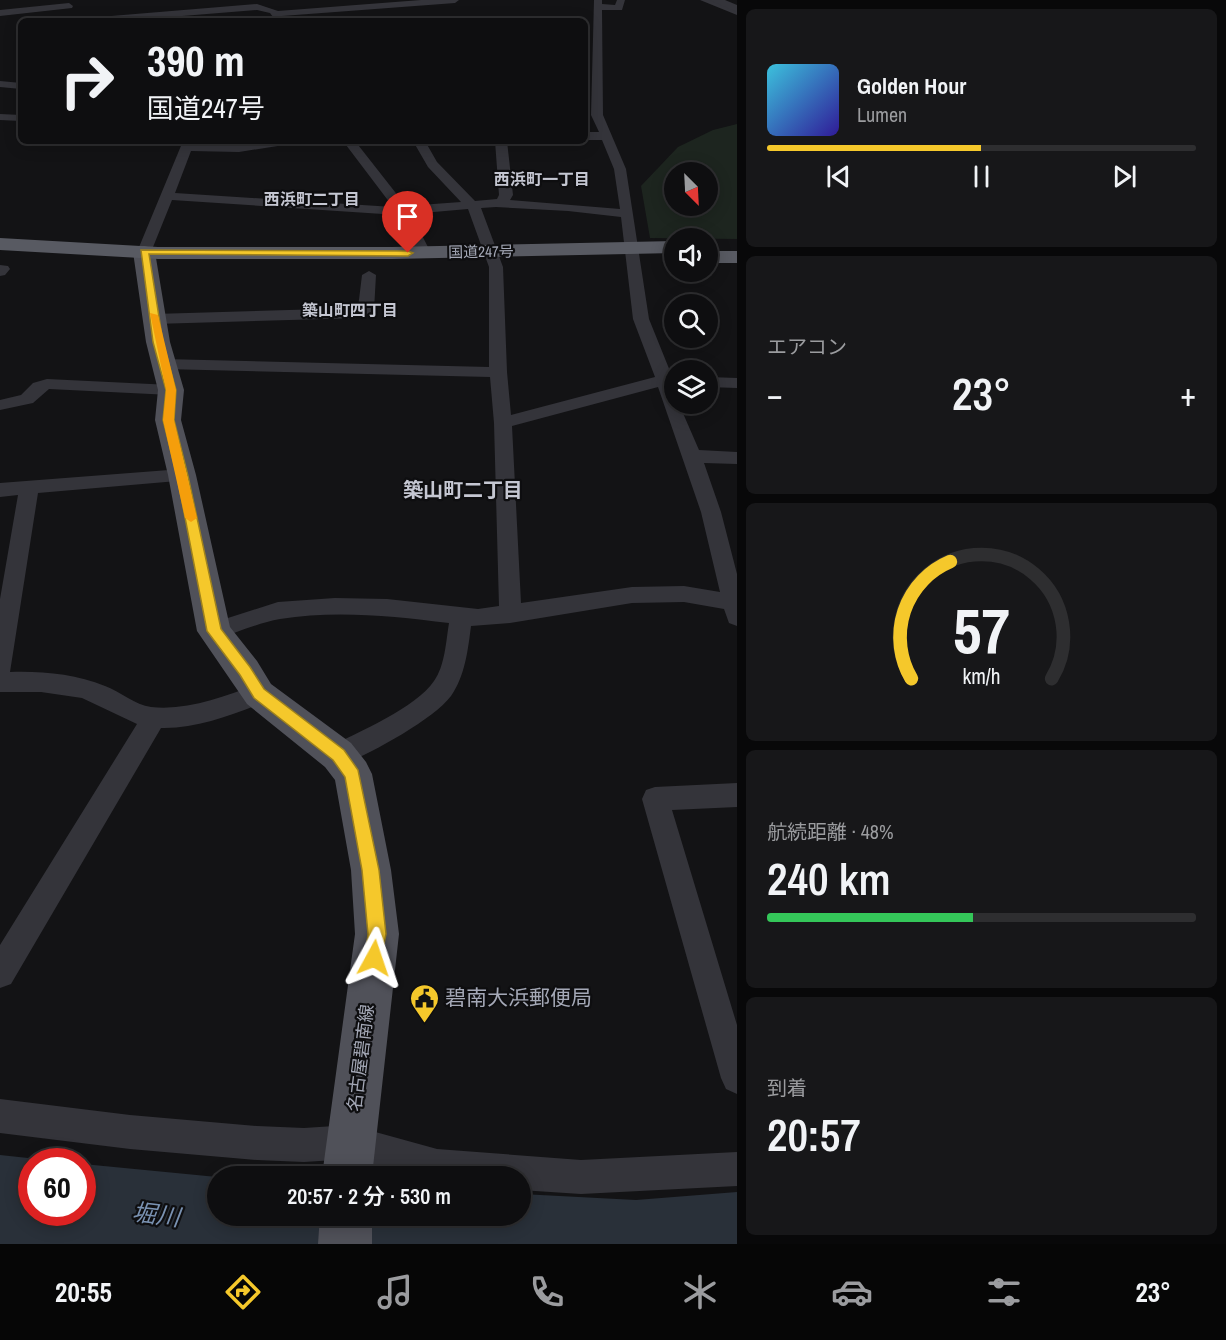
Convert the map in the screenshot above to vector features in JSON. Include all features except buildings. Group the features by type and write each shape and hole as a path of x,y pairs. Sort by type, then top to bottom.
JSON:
{"highway":[{"name":"国道247号","path":"0,244 266,265 493,256 633,253 664,256"},
{"path":"718,247 737,247"},
{"name":"国道247号","path":"633,253 664,249"},
{"name":"国道247号","path":"1,266 144,257 424,253 493,256"},
{"path":"718,257 737,257"}],"main road":[{"name":"名古屋碧南線","path":"144,257 154,319 168,377 168,420 214,631 245,671 259,694 338,755 352,774 364,826 377,934 348,1158"},
{"path":"345,1244 346,1226"}],"street":[{"path":"265,4 279,18 455,0"},
{"path":"621,0 619,8 598,4 597,115 620,169 628,214 640,319 664,368"},
{"path":"704,0 737,10"},
{"path":"715,0 737,10"},
{"path":"732,0 737,2"},
{"path":"442,1 451,13"},
{"path":"0,13 67,3"},
{"path":"59,18 67,3"},
{"path":"121,6 118,18 195,17 265,4"},
{"path":"257,18 265,4"},
{"path":"588,54 598,54"},
{"path":"0,84 18,86"},
{"path":"0,117 18,118"},
{"path":"588,136 606,136"},
{"path":"144,257 188,144 239,148 265,144"},
{"path":"351,144 403,212 424,253"},
{"path":"421,144 432,164 474,207 493,256 498,372 503,423 510,614"},
{"path":"501,144 506,195 501,204"},
{"path":"167,196 403,212 427,208 501,204 568,207 628,214"},
{"path":"154,319 362,313 366,310 369,275"},
{"path":"0,405 27,399 47,384 168,377 498,372"},
{"path":"503,423 664,382"},
{"path":"718,382 737,383"},
{"path":"675,414 711,512 736,610"},
{"path":"692,456 737,458"},
{"path":"0,489 182,476"},
{"path":"0,668 29,487"},
{"path":"214,631 278,611 335,606 387,607 478,618 632,595 684,594 736,610"},
{"path":"338,755 428,704 443,688 454,659 461,616"},
{"path":"0,682 27,680 71,685 107,697 139,715 173,719 204,713 259,694"},
{"path":"0,973 155,717"},
{"path":"737,795 655,799 737,1078"},
{"path":"0,1116 130,1132 304,1145 348,1158 581,1177 737,1169"}],"shaded area":[{"path":"737,124 737,239 718,239 718,228 664,228 664,238 650,238 641,186 678,147 713,130"}],"water":[{"name":"堀川","path":"0,1155 18,1157 18,1226 96,1226 96,1165 207,1176 207,1226 531,1226 531,1195 636,1200 737,1192 737,1244 0,1244"}],"slow traffic":[{"path":"153,315 171,390 168,420 191,518"}],"place":[{"name":"碧南大浜郵便局","path":"424,1024"}],"district":[{"name":"西浜町一丁目","path":"542,179"},
{"name":"西浜町二丁目","path":"312,199"},
{"name":"築山町四丁目","path":"350,310"},
{"name":"築山町二丁目","path":"463,490"}],"route":[{"path":"374,958 377,934 371,870 352,774 338,755 259,694 245,671 214,631 168,420 171,390 158,342 144,252 408,253"}]}
